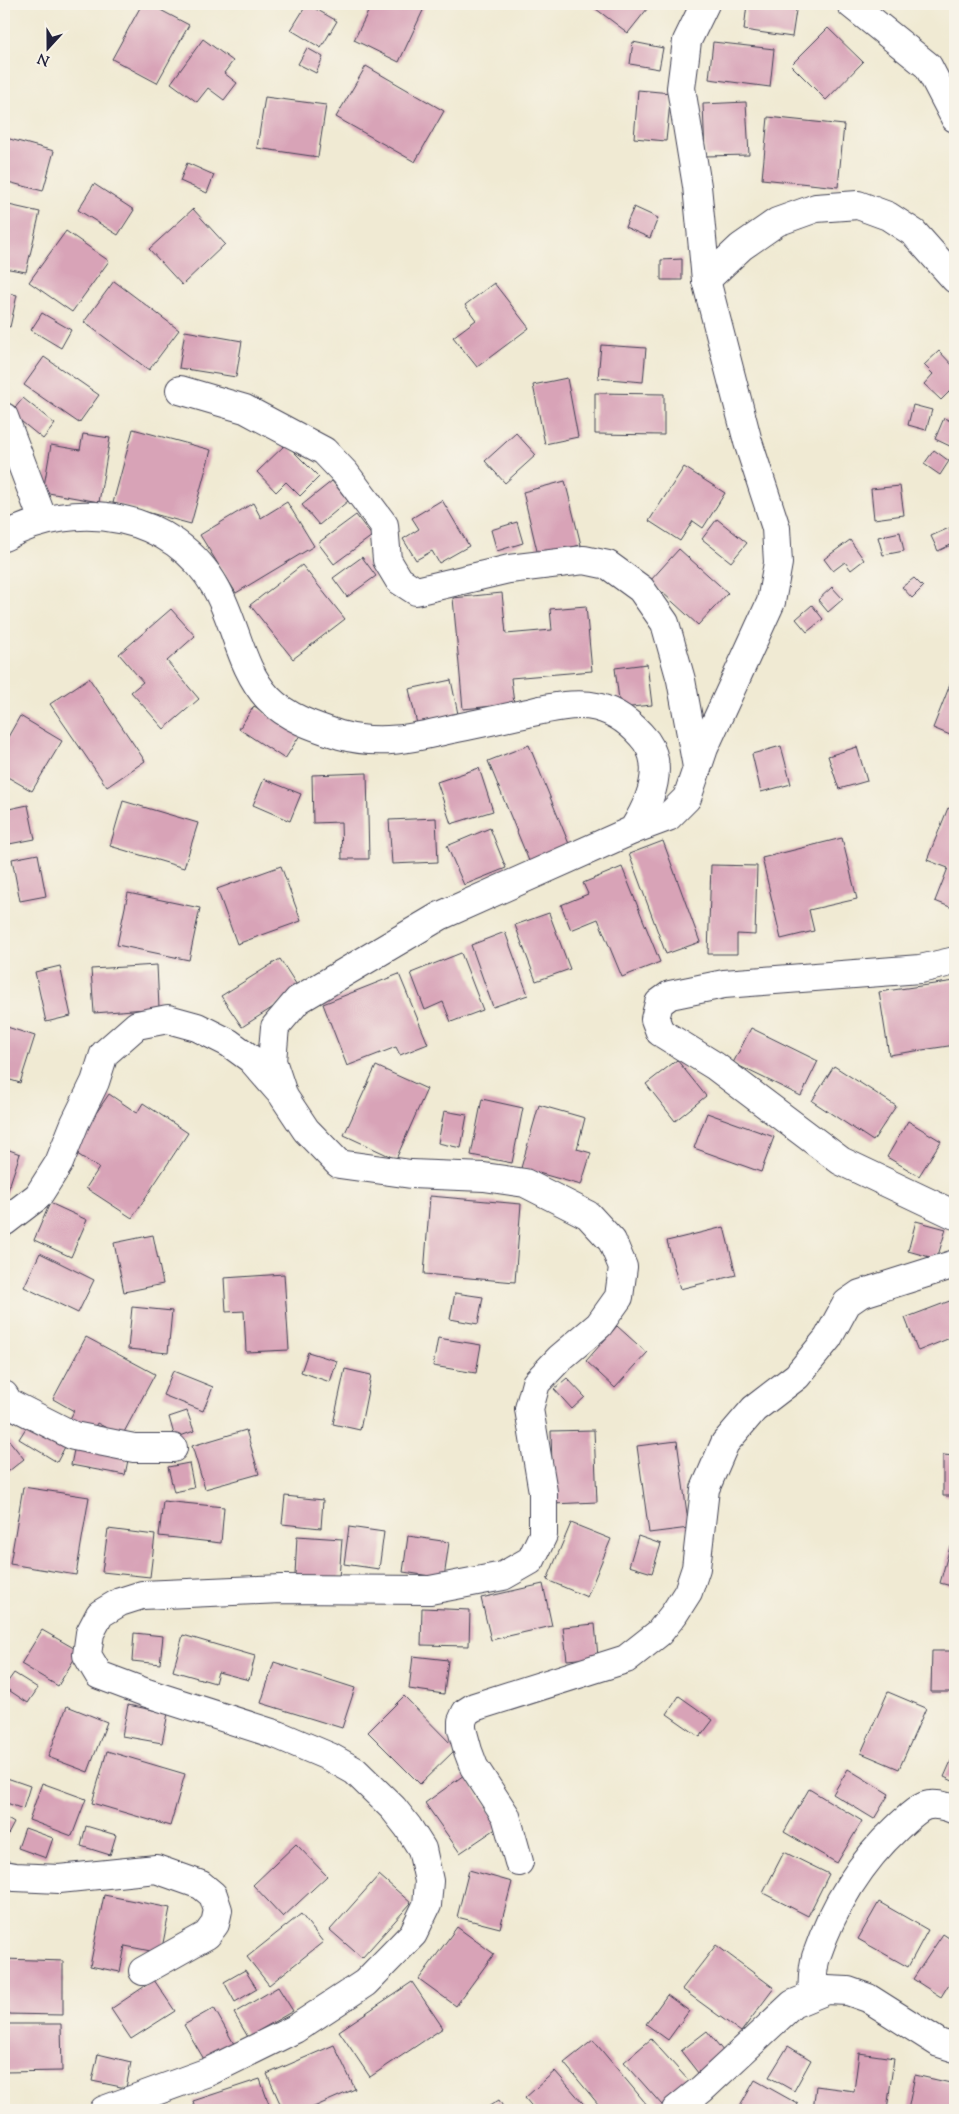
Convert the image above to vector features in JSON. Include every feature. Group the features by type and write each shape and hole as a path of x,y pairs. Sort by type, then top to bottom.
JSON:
{"street":[{"path":"284,1097 272,1061 275,1027 298,1000 440,916 633,830 668,817 687,798 704,748 771,602 778,563 776,528 748,442 706,280 697,186 681,88 687,41 705,4"},
{"path":"851,4 928,66 955,118"},
{"path":"706,280 740,247 777,222 816,208 858,204 888,216 914,233 955,279"},
{"path":"180,390 245,409 324,451 345,473 384,525 388,560 400,580 416,590 509,569 584,560 608,565 641,589 666,623 681,680 698,767"},
{"path":"4,417 43,520"},
{"path":"4,537 22,527 43,520 72,515 117,518 156,531 182,546 201,564 217,590 255,681 268,698 286,713 314,726 344,736 372,740 401,740 545,709 574,706 597,707 618,716 635,727 649,746 654,766 648,806 633,830"},
{"path":"955,962 920,969 724,984 670,995 659,1003 654,1020 660,1032 716,1066 842,1161 955,1215"},
{"path":"4,1222 38,1196 59,1163 75,1123 95,1082 104,1054 137,1025 168,1020 205,1031 230,1043 251,1059 284,1097 306,1130 339,1164 410,1174 484,1177 525,1183 588,1215 612,1241 623,1267 619,1297 599,1325 560,1358 536,1383 528,1409 544,1492 544,1535 531,1560 503,1576 430,1590 281,1589 142,1595 120,1602 100,1614 90,1633 88,1655 99,1675 121,1685 278,1735 330,1757 355,1771 393,1808 408,1827 422,1850 429,1881 427,1905 413,1934 366,1983 295,2029 208,2072 104,2110"},
{"path":"519,1862 506,1816 474,1768 462,1729 462,1721 466,1712 474,1706 626,1659 659,1633 688,1592 696,1568 705,1489 726,1443 736,1430 754,1410 797,1376 828,1338 847,1303 860,1294 955,1264"},
{"path":"4,1395 10,1403 74,1436 134,1448 173,1448"},
{"path":"812,1995 815,1960 831,1916 852,1879 882,1842 909,1817 926,1806 946,1806 955,1810"},
{"path":"4,1875 59,1879 156,1869 195,1883 213,1895 218,1910 215,1924 207,1935 143,1971"},
{"path":"676,2110 702,2090 793,2004 827,1990 848,1991 868,1998 939,2043 955,2048"}],"building":[{"path":"142,4 149,4 189,25 157,83 112,59"},
{"path":"307,4 337,21 321,48 291,30"},
{"path":"372,4 426,4 399,62 354,40"},
{"path":"593,4 651,4 628,33 592,6"},
{"path":"747,4 797,4 792,37 744,30"},
{"path":"828,28 863,62 826,100 791,65"},
{"path":"203,39 233,61 224,73 237,83 224,100 208,88 197,102 171,83"},
{"path":"633,42 663,48 659,69 630,64"},
{"path":"713,42 774,49 770,87 709,79"},
{"path":"307,48 323,57 316,73 298,64"},
{"path":"366,66 444,111 415,162 336,117"},
{"path":"638,90 671,93 666,141 634,138"},
{"path":"265,97 326,105 318,157 257,148"},
{"path":"746,102 749,155 705,156 703,104"},
{"path":"768,117 844,125 838,187 762,179"},
{"path":"6,138 54,151 43,191 4,181 4,146"},
{"path":"187,163 214,175 207,193 180,181"},
{"path":"94,184 134,210 118,235 78,210"},
{"path":"4,204 40,212 26,272 4,268"},
{"path":"634,207 658,218 650,238 625,227"},
{"path":"193,209 225,244 182,285 149,249"},
{"path":"66,231 109,261 72,312 29,282"},
{"path":"682,259 682,280 661,280 661,260"},
{"path":"114,281 179,330 149,370 84,322"},
{"path":"494,283 529,328 477,367 453,337 476,320 465,305"},
{"path":"4,292 17,295 10,327 4,325"},
{"path":"42,313 71,330 61,348 31,330"},
{"path":"185,331 242,341 236,377 179,368"},
{"path":"601,345 646,348 643,382 598,378"},
{"path":"939,351 955,368 955,386 941,400 924,384 933,374 924,365"},
{"path":"44,357 99,395 79,423 24,385"},
{"path":"567,378 578,437 545,444 533,385"},
{"path":"595,393 664,394 664,435 595,434"},
{"path":"23,398 55,424 43,439 11,413"},
{"path":"913,405 932,410 926,430 908,425"},
{"path":"944,418 955,423 954,448 935,439"},
{"path":"133,429 211,450 191,524 113,503"},
{"path":"516,433 536,455 505,483 485,461"},
{"path":"83,434 110,438 99,502 43,492 51,445 80,450"},
{"path":"286,444 319,477 300,496 286,482 276,492 257,472"},
{"path":"934,450 949,461 940,475 924,464"},
{"path":"684,467 725,493 703,528 693,521 680,541 649,521"},
{"path":"332,481 348,501 319,525 302,505"},
{"path":"565,481 581,545 538,555 523,492"},
{"path":"900,486 904,515 874,519 871,489"},
{"path":"442,500 469,546 439,563 432,551 416,560 403,539 419,529 412,518"},
{"path":"287,502 314,546 236,593 200,535 253,503 261,518"},
{"path":"356,515 372,536 334,564 318,543"},
{"path":"717,519 747,543 731,562 702,539"},
{"path":"517,522 523,543 497,551 491,530"},
{"path":"949,528 955,543 938,551 931,536"},
{"path":"900,532 904,551 883,555 878,537"},
{"path":"850,540 864,560 851,570 845,562 833,571 824,559"},
{"path":"679,549 728,593 698,625 650,581"},
{"path":"362,557 376,576 347,597 333,578"},
{"path":"302,565 345,619 293,659 250,605"},
{"path":"914,578 923,587 912,598 902,587"},
{"path":"832,587 843,599 828,612 818,600"},
{"path":"502,593 506,634 552,630 550,609 586,606 592,671 511,678 514,704 463,709 453,598"},
{"path":"812,605 823,619 807,632 796,619"},
{"path":"171,609 195,636 167,661 199,699 164,729 131,692 143,682 119,654"},
{"path":"647,664 652,705 620,708 615,668"},
{"path":"955,672 955,737 933,728"},
{"path":"89,678 145,761 107,787 50,704"},
{"path":"451,680 458,714 417,724 409,689"},
{"path":"254,706 300,735 285,759 239,729"},
{"path":"20,716 62,741 32,791 4,775 4,744"},
{"path":"529,745 569,844 529,861 488,761"},
{"path":"781,746 791,784 761,792 752,754"},
{"path":"857,747 867,781 839,789 828,756"},
{"path":"479,768 493,811 451,824 437,782"},
{"path":"367,773 369,859 342,859 341,822 313,823 312,775"},
{"path":"264,779 301,794 290,821 253,805"},
{"path":"123,801 198,823 184,868 110,846"},
{"path":"28,805 35,839 4,845 4,810"},
{"path":"948,808 955,811 955,909 935,901 948,868 927,860"},
{"path":"436,818 438,862 392,864 389,820"},
{"path":"490,828 506,868 464,885 447,846"},
{"path":"842,838 857,899 809,910 814,931 781,939 762,858"},
{"path":"663,841 700,942 666,954 629,854"},
{"path":"38,854 46,896 20,901 12,859"},
{"path":"711,865 757,866 755,935 737,934 737,954 708,954"},
{"path":"281,866 301,921 237,944 217,889"},
{"path":"622,867 660,962 622,977 598,919 571,930 561,905 588,894 583,883"},
{"path":"128,893 200,908 189,960 117,945"},
{"path":"549,913 570,969 536,981 515,925"},
{"path":"505,932 528,995 493,1007 471,945"},
{"path":"461,953 483,1010 451,1022 443,1002 425,1010 411,973"},
{"path":"280,959 300,990 242,1027 221,996"},
{"path":"157,965 159,1008 94,1013 91,969"},
{"path":"60,966 71,1016 46,1022 35,972"},
{"path":"399,974 428,1044 400,1055 396,1047 347,1066 323,1004"},
{"path":"955,981 955,1045 889,1055 879,992"},
{"path":"4,1026 35,1036 20,1083 4,1078"},
{"path":"751,1028 818,1061 801,1096 733,1063"},
{"path":"677,1060 706,1096 675,1121 646,1084"},
{"path":"376,1066 427,1089 396,1159 344,1135"},
{"path":"834,1066 896,1106 873,1141 812,1101"},
{"path":"109,1094 137,1113 143,1103 188,1133 132,1218 86,1188 99,1168 71,1150"},
{"path":"482,1099 523,1108 512,1163 471,1155"},
{"path":"539,1105 585,1118 577,1149 591,1153 581,1185 521,1168"},
{"path":"444,1111 467,1115 461,1148 438,1143"},
{"path":"707,1113 774,1137 761,1172 694,1148"},
{"path":"908,1121 941,1141 919,1176 887,1157"},
{"path":"4,1148 20,1154 4,1202"},
{"path":"430,1196 521,1204 515,1282 424,1274"},
{"path":"50,1203 87,1220 71,1257 34,1240"},
{"path":"916,1221 946,1229 937,1259 908,1251"},
{"path":"724,1227 736,1275 680,1289 667,1241"},
{"path":"153,1235 163,1284 124,1292 114,1243"},
{"path":"40,1253 94,1280 78,1313 24,1287"},
{"path":"284,1274 289,1350 246,1352 244,1311 226,1312 224,1278"},
{"path":"455,1293 483,1297 478,1324 450,1319"},
{"path":"955,1299 955,1336 918,1351 905,1318"},
{"path":"132,1307 172,1311 168,1353 128,1349"},
{"path":"617,1326 647,1353 615,1388 586,1361"},
{"path":"86,1337 155,1374 122,1436 97,1423 91,1434 69,1421 74,1411 53,1399"},
{"path":"438,1338 481,1345 476,1373 433,1366"},
{"path":"308,1352 337,1361 330,1382 301,1372"},
{"path":"345,1369 371,1375 360,1430 333,1424"},
{"path":"173,1371 213,1387 203,1411 163,1395"},
{"path":"567,1378 585,1397 572,1409 554,1389"},
{"path":"187,1411 194,1431 175,1438 169,1417"},
{"path":"29,1423 66,1445 57,1462 19,1439"},
{"path":"246,1430 259,1474 205,1489 192,1446"},
{"path":"594,1430 597,1502 553,1504 551,1431"},
{"path":"4,1434 24,1459 4,1475"},
{"path":"677,1441 689,1528 649,1533 637,1446"},
{"path":"75,1445 129,1455 125,1475 71,1465"},
{"path":"943,1455 955,1456 955,1496 943,1496"},
{"path":"189,1463 194,1488 174,1492 168,1467"},
{"path":"23,1487 89,1497 76,1575 10,1564"},
{"path":"285,1496 323,1500 321,1528 282,1524"},
{"path":"163,1501 224,1507 221,1543 159,1536"},
{"path":"571,1523 611,1539 587,1597 547,1580"},
{"path":"349,1527 384,1532 379,1569 344,1564"},
{"path":"108,1529 155,1535 150,1577 102,1572"},
{"path":"297,1536 342,1539 339,1578 295,1575"},
{"path":"408,1536 449,1542 444,1578 403,1572"},
{"path":"638,1536 661,1544 652,1573 629,1566"},
{"path":"950,1547 955,1549 955,1587 940,1583"},
{"path":"543,1584 552,1626 491,1640 481,1598"},
{"path":"422,1608 470,1610 469,1646 421,1645"},
{"path":"595,1624 598,1657 567,1660 563,1627"},
{"path":"42,1630 79,1651 58,1686 21,1664"},
{"path":"134,1633 163,1636 160,1664 132,1661"},
{"path":"183,1635 255,1656 249,1680 218,1672 215,1683 173,1671"},
{"path":"932,1651 955,1651 955,1692 931,1692"},
{"path":"413,1656 448,1660 444,1694 409,1689"},
{"path":"274,1662 355,1688 342,1728 261,1703"},
{"path":"14,1673 38,1688 28,1703 4,1687"},
{"path":"888,1692 926,1708 899,1769 861,1753"},
{"path":"404,1696 456,1749 420,1784 368,1732"},
{"path":"679,1696 713,1720 700,1737 667,1714"},
{"path":"128,1705 168,1713 162,1743 122,1736"},
{"path":"67,1706 107,1722 88,1772 48,1757"},
{"path":"107,1751 185,1774 170,1826 92,1803"},
{"path":"955,1752 955,1782 944,1777"},
{"path":"848,1769 889,1794 874,1819 833,1794"},
{"path":"464,1775 500,1826 460,1853 425,1803"},
{"path":"4,1777 30,1786 23,1809 4,1802"},
{"path":"42,1783 86,1799 72,1836 29,1820"},
{"path":"809,1789 862,1821 837,1863 784,1832"},
{"path":"4,1817 14,1823 4,1842"},
{"path":"86,1826 116,1835 110,1855 81,1846"},
{"path":"25,1828 53,1838 46,1858 18,1848"},
{"path":"296,1844 327,1876 283,1917 253,1885"},
{"path":"784,1852 829,1874 808,1916 763,1893"},
{"path":"469,1870 512,1882 500,1928 457,1917"},
{"path":"379,1875 411,1903 362,1958 330,1930"},
{"path":"104,1895 170,1908 161,1953 125,1946 120,1972 90,1966"},
{"path":"879,1902 928,1930 908,1967 858,1939"},
{"path":"301,1914 323,1942 269,1985 247,1957"},
{"path":"457,1927 494,1954 456,2006 419,1979"},
{"path":"943,1934 955,1942 955,1974 941,1997 913,1979"},
{"path":"716,1945 774,1988 741,2032 682,1989"},
{"path":"4,1959 63,1961 63,2015 4,2014"},
{"path":"245,1970 257,1989 235,2002 224,1982"},
{"path":"154,1980 175,2011 131,2039 111,2009"},
{"path":"412,1982 443,2028 370,2077 339,2031"},
{"path":"278,1987 293,2011 248,2037 234,2013"},
{"path":"667,1995 689,2011 668,2040 646,2024"},
{"path":"214,2008 234,2044 205,2061 184,2025"},
{"path":"4,2024 61,2024 62,2071 4,2072"},
{"path":"707,2031 728,2057 702,2078 681,2051"},
{"path":"651,2039 689,2081 662,2105 624,2062"},
{"path":"593,2040 648,2106 643,2110 603,2110 564,2063"},
{"path":"334,2045 355,2089 307,2110 283,2110 267,2074"},
{"path":"788,2046 811,2060 794,2091 769,2077"},
{"path":"859,2053 894,2058 887,2110 813,2110 816,2086 854,2091"},
{"path":"98,2054 131,2062 126,2088 92,2081"},
{"path":"555,2071 589,2110 535,2110 525,2098"},
{"path":"915,2075 955,2084 953,2110 908,2110"},
{"path":"260,2079 271,2110 196,2110 193,2101"},
{"path":"755,2080 798,2104 795,2110 738,2110"},
{"path":"499,2100 505,2110 483,2110"}]}
